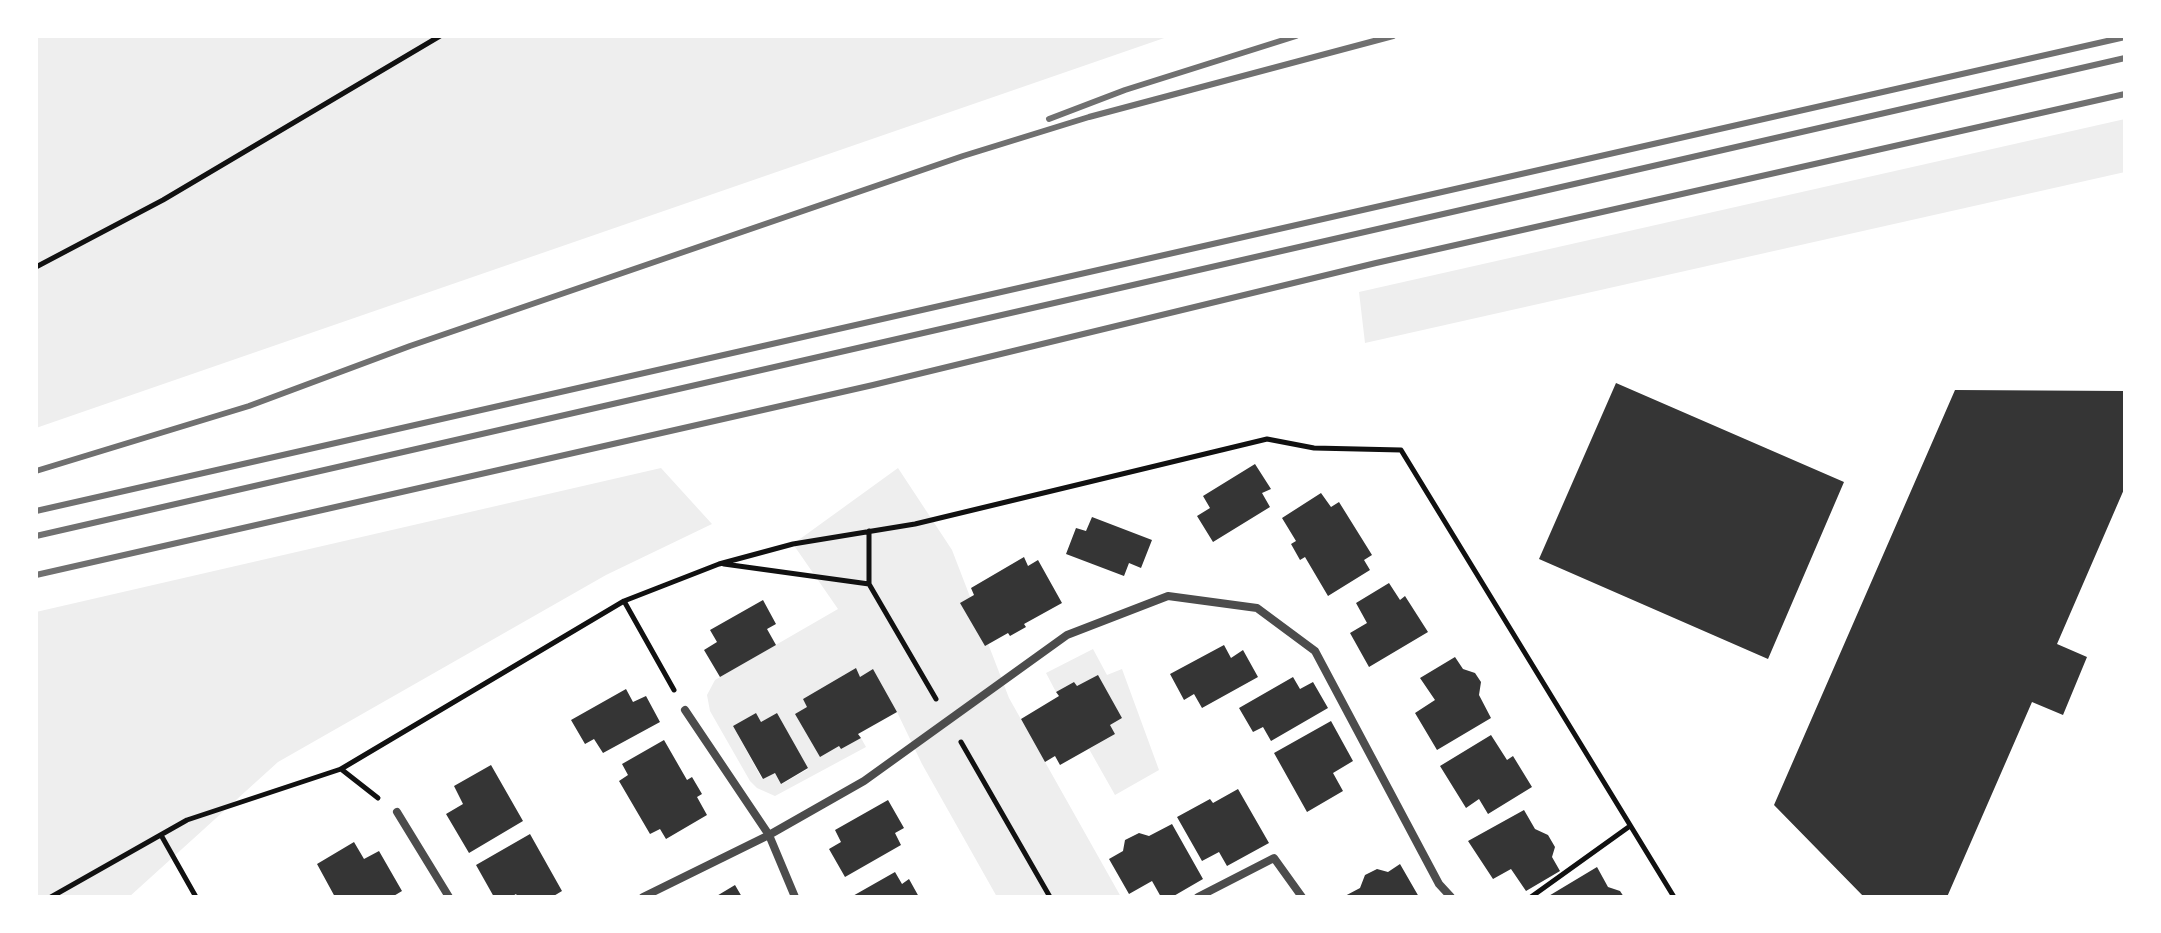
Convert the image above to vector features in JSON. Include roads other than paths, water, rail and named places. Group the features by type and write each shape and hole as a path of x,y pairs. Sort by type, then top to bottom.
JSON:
{"street":[{"path":"643,897 769,835 864,781 1067,635 1168,596 1257,608 1315,651 1439,884 1451,897"},
{"path":"685,710 769,835 795,897"},
{"path":"397,812 449,897"},
{"path":"1198,897 1274,858 1302,897"}],"railway":[{"path":"1049,119 1125,90 1296,36"},
{"path":"36,471 249,406 410,346 963,156 1089,117 1393,36"},
{"path":"36,511 2125,37"},
{"path":"36,536 2125,58"},
{"path":"36,575 873,385 1376,263 2125,94"}]}
